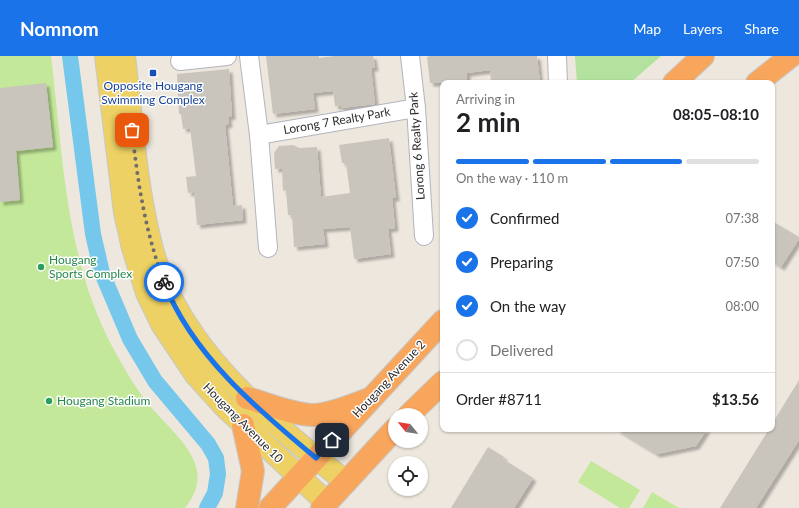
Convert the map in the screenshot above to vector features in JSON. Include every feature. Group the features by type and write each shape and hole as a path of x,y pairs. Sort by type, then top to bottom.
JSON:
{"highway":[{"path":"677,80 703,56"},
{"path":"761,80 791,56"},
{"name":"Hougang Avenue 2","path":"270,508 440,324"},
{"path":"416,408 440,385"},
{"path":"247,398 292,411 314,415 342,409 372,398"},
{"path":"243,425 253,471 247,508"},
{"path":"324,505 388,436"}],"main road":[{"name":"Hougang Avenue 10","path":"106,56 125,213 132,248 147,293 162,324 196,376 243,425 298,477 324,505"},
{"name":"Hougang Avenue 10","path":"124,56 142,209 151,247 168,291 184,323 217,365 247,398 345,481"}],"street":[{"path":"180,61 227,56"},
{"path":"249,56 259,135 268,248"},
{"name":"Lorong 6 Realty Park","path":"410,56 416,108 424,236"},
{"path":"557,56 558,80"},
{"name":"Lorong 7 Realty Park","path":"259,135 416,108"}],"green space":[{"name":"Hougang Sports Complex","path":"0,56 51,56 68,205 75,242 85,279 97,314 126,371 150,406 190,453 196,465 198,479 194,493 185,508 0,508"},
{"path":"575,56 661,56 633,80 577,80"},
{"path":"591,461 640,490 629,508 620,508 578,482"},
{"path":"652,492 679,508 643,508"}],"building":[{"path":"266,56 319,56 319,58 334,56 373,56 375,68 371,68 375,104 341,108 341,106 335,106 333,91 313,93 315,109 273,114"},
{"path":"537,56 540,80 491,80 490,70 467,73 467,80 440,80 440,83 430,83 427,57"},
{"path":"229,69 232,116 228,117 229,124 225,125 233,206 242,205 243,220 197,225 194,192 188,193 186,177 196,176 190,128 183,129 181,114 179,114 177,74"},
{"path":"46,83 53,147 16,151 20,200 0,202 0,88"},
{"path":"389,138 396,198 392,198 395,228 388,229 391,254 354,259 350,227 323,229 325,244 294,247 292,215 288,215 286,190 283,191 282,168 275,169 274,153 279,146 293,145 299,148 317,147 321,197 350,193 346,163 342,163 339,145"},
{"path":"775,223 799,237 781,267 775,263"},
{"path":"799,380 799,440 756,508 720,508 767,432 775,432 775,419"},
{"path":"621,432 705,432 696,446 657,454"},
{"path":"488,447 504,457 503,459 533,478 514,508 451,508"}],"waterway":[{"path":"70,56 93,234 102,273 130,339 155,381 208,444 216,458 218,474 215,493 207,508"}],"way so far":[{"path":"132,130 142,209 151,247 164,282"}],"place":[{"name":"Opposite Hougang Swimming Complex","path":"153,73"},
{"name":"Hougang Sports Complex","path":"41,267"},
{"name":"Hougang Stadium","path":"49,401"}],"route":[{"path":"164,282 176,310 184,323 217,365 247,398 316,458 332,440"}]}
